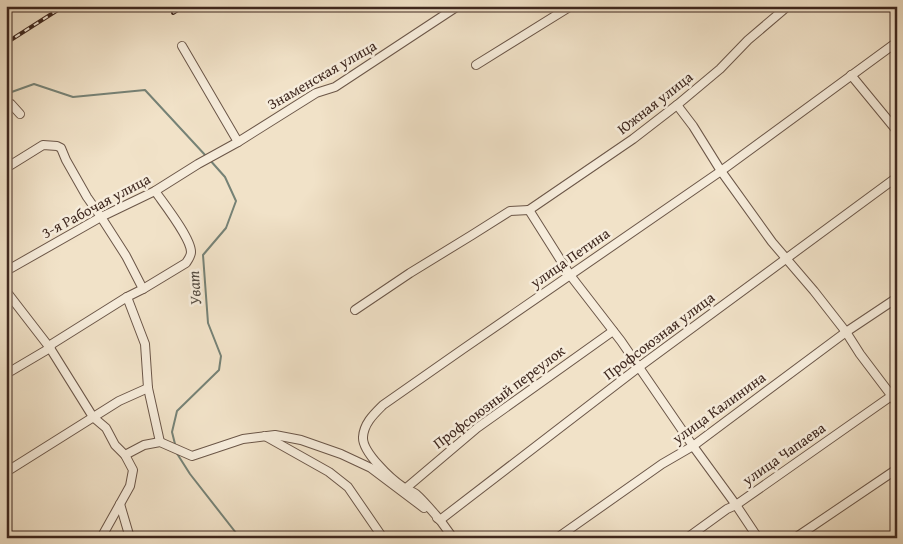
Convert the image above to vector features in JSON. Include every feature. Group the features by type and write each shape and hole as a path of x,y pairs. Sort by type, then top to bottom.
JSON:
{"street":[{"name":"Знаменская улица","path":"198,164 238,142 316,93 335,87 458,6"},
{"path":"476,65 571,6"},
{"name":"Южная улица","path":"529,210 633,139 677,105 720,69 748,40 788,6"},
{"name":"улица Петина","path":"440,520 416,494 405,489 377,463 366,448 362,439 366,424 383,405 721,171 897,42"},
{"path":"182,46 238,142"},
{"path":"851,75 897,131"},
{"path":"6,104 11,104 20,114"},
{"path":"677,105 772,242 846,332 860,354 894,393 897,404"},
{"path":"6,168 42,145 62,148 66,160 87,198 126,256 143,290"},
{"name":"3-я Рабочая улица","path":"6,271 101,217 155,191 198,164"},
{"name":"Профсоюзная улица","path":"440,520 639,367 897,177"},
{"path":"6,374 50,348 52,344 127,297 143,290 186,263 191,252 189,243 155,191"},
{"path":"354,310 510,211 529,210 570,275 613,330 758,538"},
{"path":"6,291 50,348 93,417 106,428 133,470 130,486 100,538"},
{"path":"127,297 145,344 148,388 160,442"},
{"name":"улица Калинина","path":"557,538 662,464 693,446 846,332 897,298"},
{"name":"Профсоюзный переулок","path":"405,489 477,428 613,330"},
{"path":"6,472 119,401 148,388"},
{"name":"улица Чапаева","path":"687,538 894,393"},
{"path":"125,455 144,445 160,442 192,456 243,440 265,436 275,435 301,440 341,454 370,468 440,520 453,538"},
{"path":"265,436 329,472 348,487 383,538"},
{"path":"795,538 897,469"},
{"path":"120,504 130,538"}],"waterway":[{"name":"Уват","path":"6,94 34,84 73,97 145,90 206,156"},
{"name":"Уват","path":"175,444 172,432 177,411 219,370 221,356 208,323 203,255 226,228 236,201 225,177 209,159"},
{"name":"Уват","path":"176,452 190,474 240,538"}],"railway":[{"path":"6,43 64,6"},
{"path":"173,13 184,6"}]}
